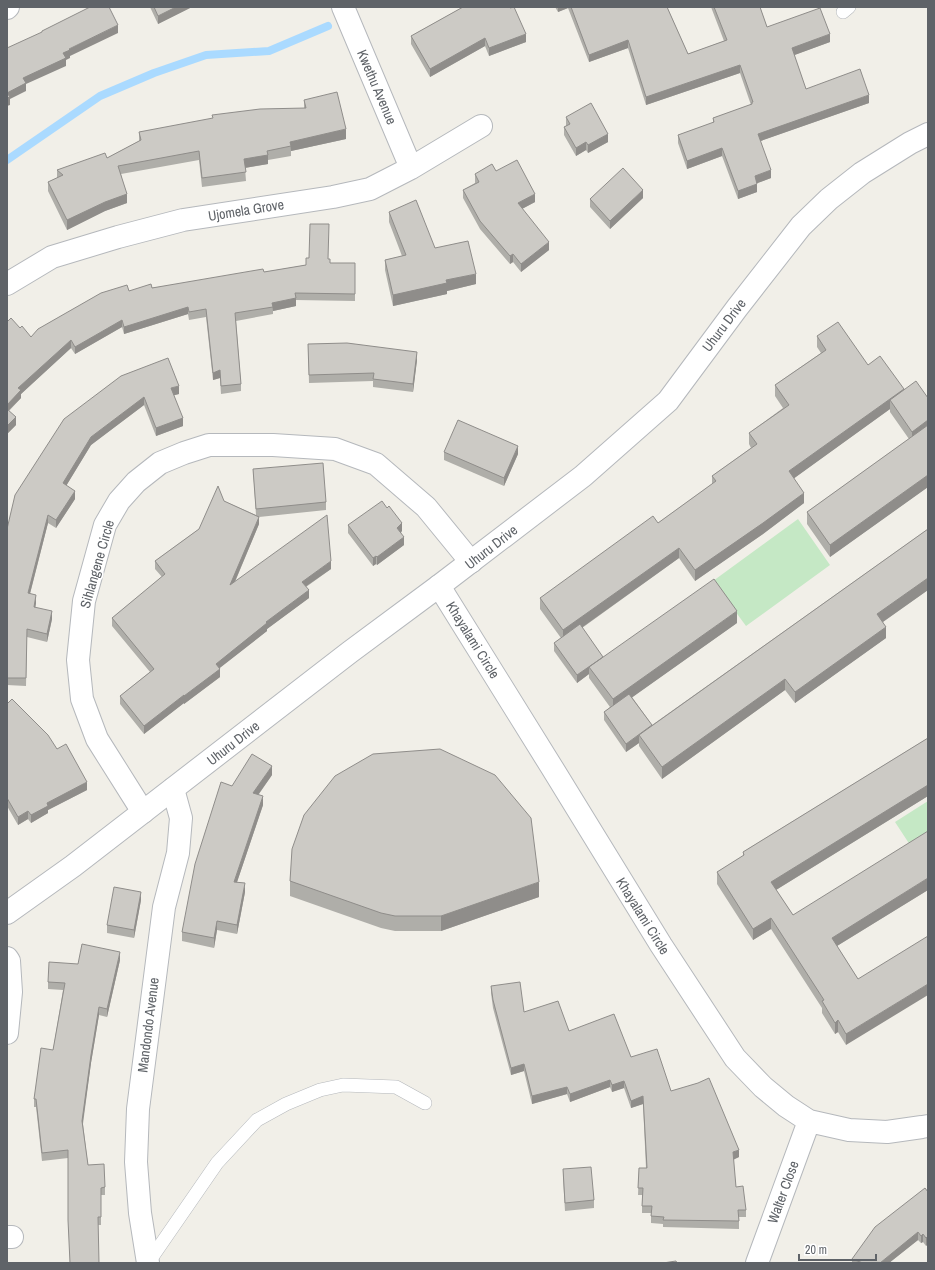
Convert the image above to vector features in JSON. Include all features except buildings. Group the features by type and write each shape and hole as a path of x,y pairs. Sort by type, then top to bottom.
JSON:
{"street":[{"name":"Kwethu Avenue","path":"343,7 411,168"},
{"name":"Ujomela Grove","path":"7,284 52,257 118,237 183,220 333,197 370,189 411,168 481,126"},
{"name":"Uhuru Drive","path":"7,913 73,866 350,652 583,476 668,401 732,314 801,226 829,199 862,173 910,143 928,134"},
{"name":"Sihlangene Circle","path":"142,812 97,739 82,699 78,660 84,601 105,525 119,502 136,482 160,463 209,445 273,444 335,449 376,464 426,507 471,562"},
{"name":"Khayalami Circle","path":"439,586 661,945 734,1058 786,1106 809,1122 849,1130 886,1132 928,1126"},
{"name":"Mandondo Avenue","path":"148,1263 140,1213 136,1162 138,1109 164,907 178,853 181,818 172,789"},
{"path":"7,958 9,961 10,992 7,1033"},
{"name":"Walter Close","path":"757,1263 809,1122"}],"lane":[{"path":"148,1263 217,1163 257,1120 286,1104 320,1090 343,1084 396,1087 425,1103"}],"green space":[{"path":"798,519 830,565 746,626 713,581"},
{"path":"928,801 928,838 912,848 895,822"}],"waterway":[{"path":"7,160 100,96 154,73 206,55 269,51 328,26"}]}
